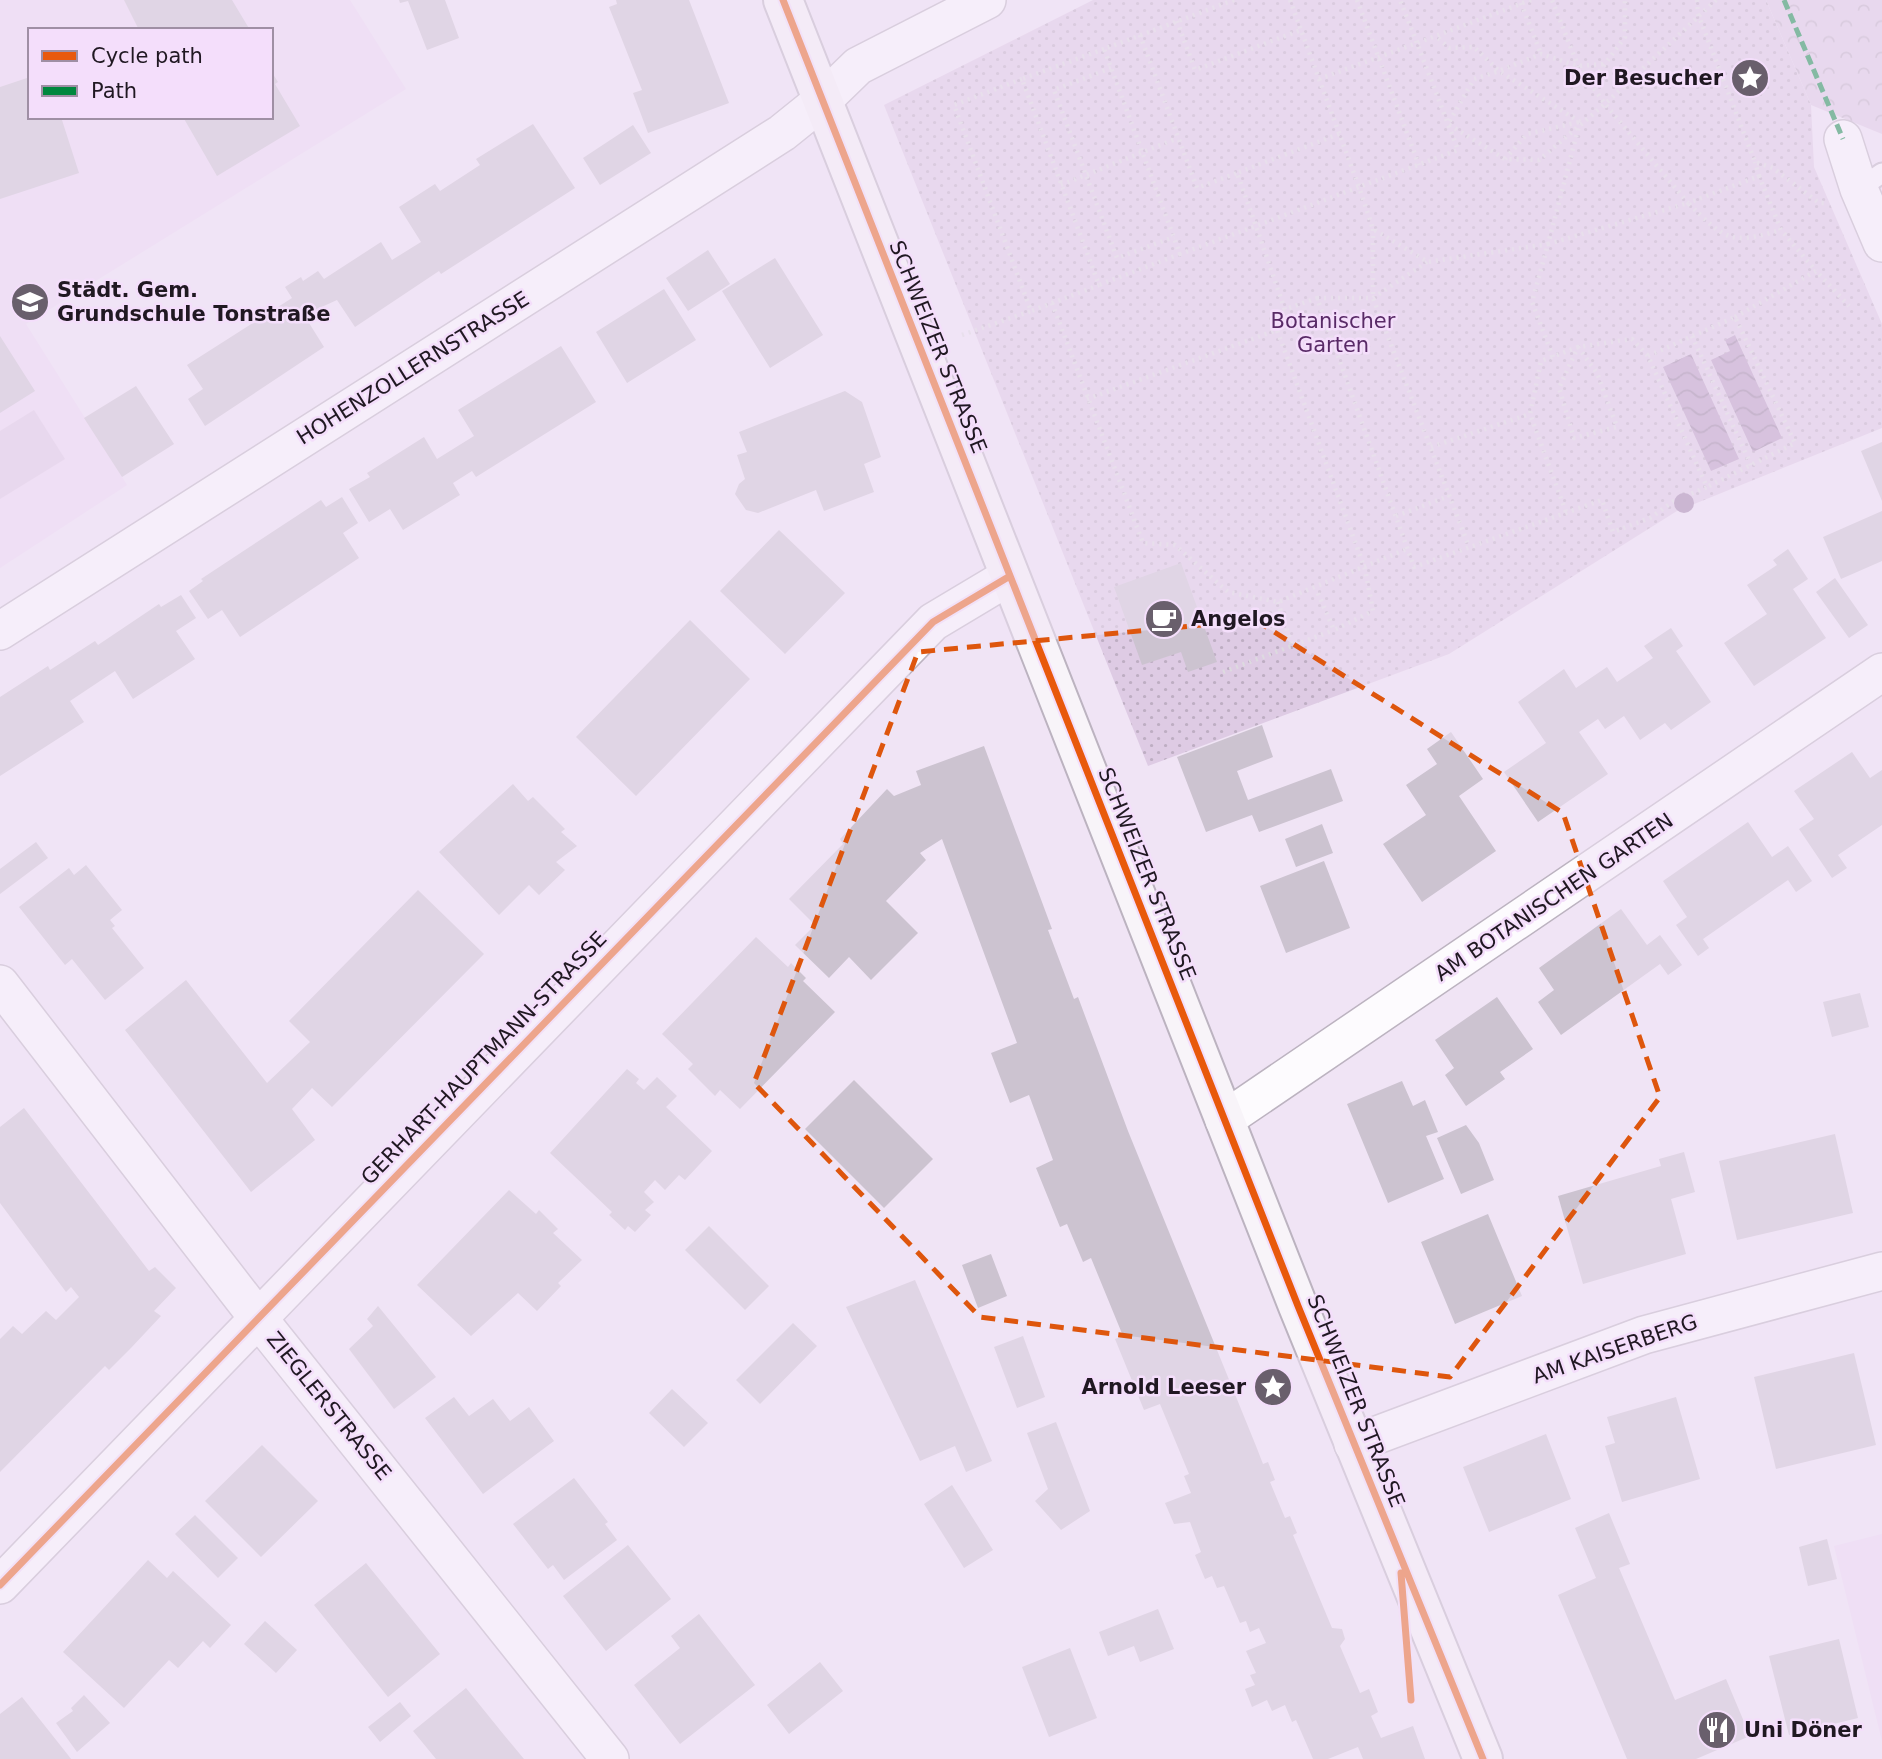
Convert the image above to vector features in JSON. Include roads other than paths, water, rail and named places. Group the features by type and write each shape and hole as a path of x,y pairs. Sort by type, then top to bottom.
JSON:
{"main road":[{"name":"SCHWEIZER STRASSE","path":"783,0 1224,1120 1353,1444 1483,1759"}],"street":[{"name":"HOHENZOLLERNSTRASSE","path":"0,631 782,133 823,100 858,66 987,0"},
{"path":"1843,139 1870,181 1882,243"},
{"name":"GERHART-HAUPTMANN-STRASSE","path":"0,1586 933,622 1010,576"},
{"name":"AM BOTANISCHEN GARTEN","path":"1224,1120 1882,671"},
{"name":"ZIEGLERSTRASSE","path":"0,984 258,1318 610,1759"},
{"name":"AM KAISERBERG","path":"1353,1444 1644,1335 1882,1271"}],"water":[{"path":"1735,335 1782,438 1753,452 1711,360 1730,351 1725,340"},
{"path":"1691,354 1739,459 1711,471 1663,367"}],"place":[{"name":"Der Besucher","path":"1750,78"},
{"name":"Städt. Gem. Grundschule Tonstraße","path":"30,302"},
{"name":"Angelos","path":"1164,619"},
{"name":"Arnold Leeser","path":"1273,1387"},
{"name":"Uni Döner","path":"1717,1730"}],"park label":[{"name":"Botanischer Garten","path":"1333,333"}]}
